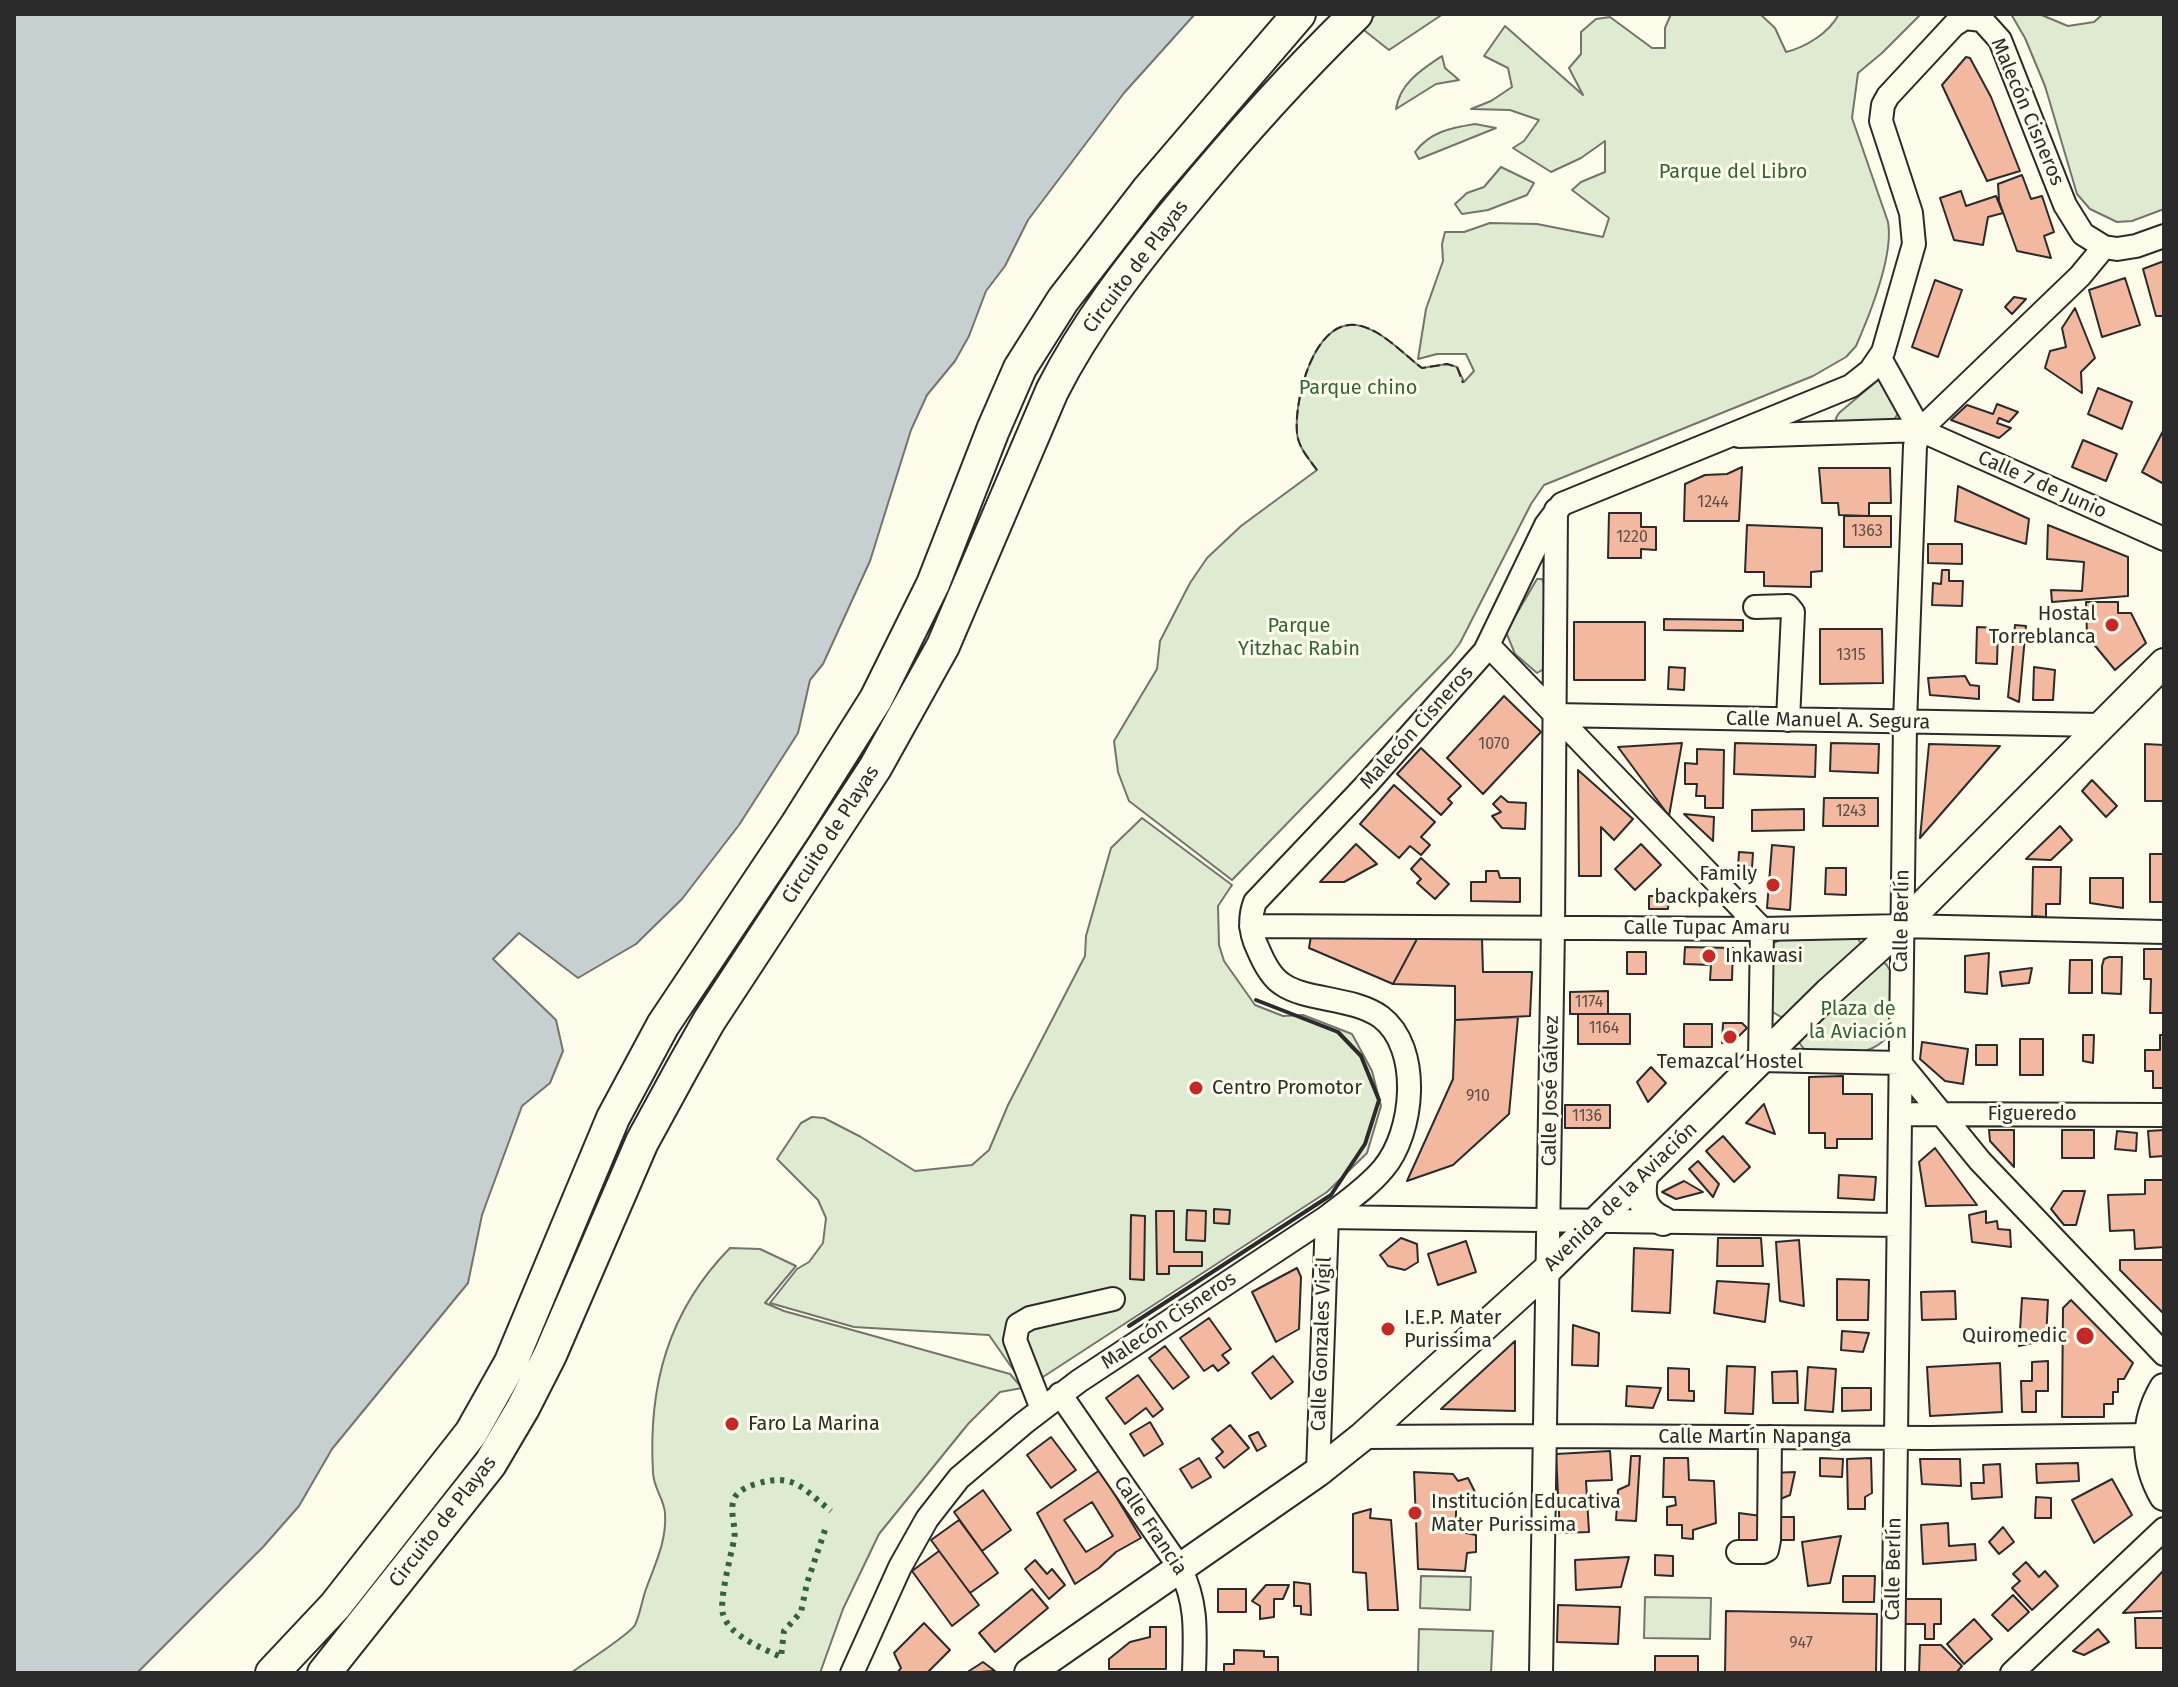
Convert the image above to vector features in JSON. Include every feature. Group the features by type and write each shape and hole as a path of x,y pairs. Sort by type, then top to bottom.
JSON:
{"highway":[{"name":"Circuito de Playas","path":"272,1673 335,1606 471,1433 511,1362 607,1131 663,1025 796,826 876,699 933,584 1020,368 1063,300 1148,190 1299,14"},
{"name":"Circuito de Playas","path":"324,1673 490,1464 523,1408 550,1355 642,1142 683,1067 724,998 875,768 943,646 969,591 1040,417 1069,358 1116,288 1215,165 1266,105 1356,14"}],"main road":[{"name":"Avenida de la Aviación","path":"1029,1673 1318,1472 1362,1437 1548,1269 1760,1060 1902,926 2164,663"},
{"path":"1644,1174 1640,1190 1642,1200 1650,1213 1663,1221"},
{"path":"2164,1388 2154,1408 2149,1435 2152,1466 2164,1496"}],"street":[{"name":"Malecón Cisneros","path":"852,1673 900,1567 927,1519 959,1478 1060,1394 1327,1217 1367,1186 1385,1167 1398,1143 1405,1119 1409,1089 1402,1044 1394,1028 1379,1015 1281,984 1265,964 1254,941 1251,914 1255,902 1366,785 1489,646 1556,509 1569,500 1851,386 1870,371 1880,358 1915,238 1911,213 1881,121 1881,110 1888,96 1949,30 1965,18 1982,20 2000,40 2071,217 2083,234 2104,247"},
{"path":"1880,358 1920,430 2080,276 2104,247 2125,248 2164,236"},
{"name":"Calle 7 de Junio","path":"1722,437 1920,430 2164,539"},
{"name":"Calle Berlín","path":"1893,1673 1905,723 1914,462 1920,430"},
{"name":"Calle José Gálvez","path":"1541,1673 1556,509"},
{"path":"1755,607 1788,606 1793,612 1788,720"},
{"path":"1489,646 1762,929 1760,1060 1900,1063 1980,1161 2164,1354"},
{"name":"Calle Manuel A. Segura","path":"1555,715 2101,725"},
{"name":"Calle Tupac Amaru","path":"1251,926 1762,929 1902,926 2164,932"},
{"name":"Figueredo","path":"1900,1114 2164,1115"},
{"path":"1327,1217 1898,1225"},
{"name":"Calle Gonzales Vigil","path":"1318,1472 1327,1217"},
{"path":"1042,1409 1015,1340 1018,1325 1030,1318 1113,1299"},
{"name":"Calle Francia","path":"1060,1394 1190,1586 1195,1608 1194,1673"},
{"name":"Calle Martín Napanga","path":"1362,1437 2149,1435"},
{"path":"1738,1552 1767,1550 1770,1437"},
{"path":"2012,1673 2164,1529"}],"green space":[{"path":"1377,14 1443,14 1389,50 1360,27"},
{"path":"1671,14 1760,14 1775,28 1786,52 1816,38 1839,14 1921,14 1858,73 1852,118 1888,222 1889,236 1880,285 1856,346 1846,357 1813,376 1544,485 1451,655 1232,880 1129,801 1118,772 1114,741 1157,669 1160,641 1190,583 1207,558 1241,526 1317,470 1299,443 1297,419 1309,365 1328,335 1341,327 1365,327 1382,336 1422,368 1447,364 1457,367 1464,382 1474,371 1466,354 1437,354 1418,359 1426,309 1443,261 1445,232 1464,232 1490,223 1537,224 1603,237 1609,218 1572,190 1581,182 1605,172 1605,141 1581,158 1551,172 1513,148 1524,141 1539,120 1510,110 1471,109 1491,101 1512,87 1508,68 1484,56 1505,26 1583,95 1569,68 1581,54 1581,32 1596,19 1610,17 1652,48 1665,48 1665,28"},
{"path":"2011,14 2039,14 2068,26 2094,22 2103,14 2164,14 2164,209 2132,221 2117,222 2090,209 2077,194 2045,86 2025,38"},
{"path":"1442,56 1445,68 1459,80 1436,84 1396,109 1407,84"},
{"path":"1475,124 1496,128 1419,159 1415,152 1441,132"},
{"path":"1501,167 1534,183 1527,195 1488,210 1462,214 1455,204 1467,193 1484,187"},
{"path":"1881,380 1900,410 1894,420 1837,423 1839,413"},
{"path":"1537,579 1542,579 1544,584 1544,669 1537,673 1515,654 1506,632"},
{"name":"Centro Promotor","path":"1142,818 1232,885 1218,906 1219,945 1224,961 1255,1005 1283,1016 1303,1015 1352,1034 1372,1071 1381,1106 1367,1153 1327,1192 1026,1388 989,1335 854,1327 770,1303 823,1243 826,1218 818,1200 777,1159 801,1123 812,1117 824,1118 915,1171 972,1165 989,1150 1008,1105 1085,956 1086,936 1111,848"},
{"name":"Plaza de la Aviación","path":"1787,936 1857,938 1861,943 1786,1016 1781,1017 1771,1011 1770,945"},
{"name":"Plaza de la Aviación","path":"1877,960 1886,964 1891,972 1892,1030 1875,1047 1865,1051 1807,1053 1797,1040"},
{"path":"730,1248 760,1249 796,1266 765,1303 1010,1374 1022,1388 1000,1392 968,1424 879,1534 843,1609 820,1673 571,1673 624,1636 637,1621 664,1533 664,1508 653,1472 652,1440 654,1410 666,1351 691,1297"},
{"path":"1421,1576 1471,1577 1470,1610 1420,1608"},
{"path":"1645,1597 1711,1598 1710,1639 1644,1638"},
{"path":"1419,1629 1493,1631 1491,1673 1418,1672"}],"shaded area":[{"path":"14,14 1195,14 1124,93 1028,220 1005,266 986,291 969,336 955,361 927,395 911,430 870,561 823,664 810,680 798,733 739,825 682,899 636,944 578,978 519,933 493,959 556,1020 563,1051 550,1083 522,1106 482,1215 468,1283 332,1449 299,1506 263,1547 137,1673 14,1673"}],"building":[{"path":"1966,57 1970,58 1991,97 2020,171 1987,181 1942,85"},
{"path":"2022,175 2031,199 2042,196 2054,232 2044,236 2051,258 2017,251 1999,201 1998,184"},
{"path":"1961,191 1966,206 1996,196 2003,213 1988,217 1983,245 1954,240 1940,198"},
{"path":"2164,261 2164,316 2156,316 2143,269"},
{"path":"2125,278 2140,325 2102,337 2089,290"},
{"path":"1935,280 1962,290 1938,357 1912,347"},
{"path":"2014,297 2026,299 2012,314 2005,307"},
{"path":"2075,308 2095,358 2081,372 2082,393 2045,368 2050,351 2066,347 2062,328"},
{"path":"2098,388 2132,402 2122,429 2088,414"},
{"path":"1997,404 2018,412 2009,422 1999,418 1997,423 2011,428 1999,438 1951,420 1967,405 1993,414"},
{"path":"2164,429 2164,484 2142,472"},
{"path":"2083,440 2117,454 2106,481 2072,467"},
{"path":"1742,467 1739,521 1684,521 1685,484 1705,475 1727,474"},
{"path":"1819,468 1890,468 1891,503 1869,503 1869,516 1839,515 1838,503 1822,503"},
{"path":"1958,486 2029,519 2026,544 1955,521"},
{"path":"1609,513 1641,513 1641,527 1656,527 1656,550 1641,549 1641,558 1608,558"},
{"path":"1844,516 1891,516 1891,547 1844,547"},
{"path":"1747,525 1822,528 1822,571 1811,572 1811,587 1764,586 1764,572 1745,572"},
{"path":"2048,525 2128,557 2128,596 2052,602 2051,590 2082,591 2084,562 2047,559"},
{"path":"1928,544 1962,544 1962,564 1928,563"},
{"path":"1942,570 1949,570 1949,581 1963,581 1962,606 1932,605 1933,583 1941,584"},
{"name":"Hostal Torreblanca","path":"2086,602 2118,602 2118,613 2131,613 2146,643 2115,670 2087,636"},
{"path":"1664,619 1743,620 1743,631 1664,630"},
{"path":"1574,622 1645,622 1645,680 1574,680"},
{"path":"2015,625 2026,626 2019,702 2008,697"},
{"path":"1977,627 1998,628 1997,664 1976,663"},
{"path":"1820,629 1882,629 1883,683 1820,684"},
{"path":"1669,667 1685,668 1684,690 1668,689"},
{"path":"2034,667 2055,670 2053,700 2033,700"},
{"path":"1965,676 1970,685 1979,686 1979,699 1930,695 1928,678"},
{"path":"1504,696 1541,732 1483,794 1447,758"},
{"path":"1682,743 1669,816 1618,747"},
{"path":"1735,743 1816,745 1815,777 1734,774"},
{"path":"1831,743 1879,744 1878,773 1830,771"},
{"path":"1929,744 2000,746 1920,838"},
{"path":"2145,744 2164,745 2164,801 2145,801"},
{"path":"1421,748 1461,786 1448,799 1452,803 1441,815 1397,774"},
{"path":"1697,749 1724,750 1723,808 1705,808 1705,796 1696,796 1697,784 1685,784 1685,763 1697,764"},
{"path":"1578,770 1633,819 1614,840 1601,827 1601,876 1579,876"},
{"path":"2092,780 2117,806 2106,817 2082,791"},
{"path":"1394,785 1435,822 1421,837 1430,845 1421,855 1410,846 1399,858 1360,824"},
{"path":"1501,796 1508,802 1526,803 1525,829 1502,828 1492,816 1501,812 1493,804"},
{"path":"1824,798 1878,798 1878,826 1823,826"},
{"path":"1804,809 1804,830 1752,831 1752,810"},
{"path":"1684,814 1714,817 1713,841"},
{"path":"2060,826 2072,840 2051,860 2026,859"},
{"path":"1356,844 1377,864 1344,882 1320,882"},
{"path":"1641,844 1661,865 1635,890 1615,869"},
{"path":"1772,845 1794,847 1790,910 1767,908"},
{"path":"1739,852 1753,853 1752,868 1738,867"},
{"path":"2150,854 2164,854 2164,902 2150,902"},
{"path":"1421,858 1449,884 1435,899 1417,883 1421,879 1411,869"},
{"path":"2033,867 2061,867 2060,904 2046,904 2046,917 2032,916"},
{"path":"1826,868 1846,868 1846,895 1825,894"},
{"path":"1486,871 1498,871 1500,878 1520,878 1520,902 1471,901 1471,882 1486,882"},
{"path":"2090,878 2123,878 2123,908 2090,903"},
{"path":"1649,896 1669,896 1668,909 1649,909"},
{"path":"1311,936 1417,939 1393,984 1309,948"},
{"path":"1417,939 1482,939 1483,972 1532,972 1530,1016 1455,1020 1455,986 1393,984"},
{"name":"Inkawasi","path":"1685,947 1733,948 1732,980 1710,980 1711,965 1684,964"},
{"path":"2144,949 2164,949 2164,1013 2150,1013 2151,979 2144,979"},
{"path":"1627,952 1646,952 1646,974 1627,974"},
{"path":"1989,953 1987,994 1965,992 1965,956"},
{"path":"2122,957 2121,994 2102,993 2102,966 2104,959"},
{"path":"2070,960 2092,960 2092,993 2069,993"},
{"path":"2032,968 2029,983 2002,986 2000,972"},
{"path":"1608,991 1608,1014 1570,1014 1570,992"},
{"path":"1578,1014 1630,1014 1630,1044 1578,1044"},
{"path":"1518,1017 1509,1114 1453,1165 1407,1181 1453,1079 1455,1020"},
{"name":"Temazcal Hostel","path":"1723,1023 1742,1023 1747,1028 1731,1044 1722,1043"},
{"path":"1684,1024 1712,1024 1712,1047 1684,1047"},
{"path":"2083,1035 2094,1035 2093,1063 2083,1061"},
{"path":"2160,1035 2164,1035 2164,1088 2153,1088 2153,1071 2145,1071 2145,1050 2160,1050"},
{"path":"2020,1039 2043,1039 2043,1075 2020,1075"},
{"path":"1922,1042 1968,1049 1963,1084 1945,1081 1920,1059"},
{"path":"1976,1045 1997,1045 1997,1065 1976,1065"},
{"path":"1651,1067 1666,1083 1648,1102 1637,1082"},
{"path":"1843,1076 1843,1094 1872,1094 1872,1139 1837,1139 1837,1148 1825,1148 1825,1133 1809,1133 1809,1077"},
{"path":"1764,1104 1775,1134 1746,1123"},
{"path":"1565,1105 1610,1105 1610,1128 1565,1128"},
{"path":"1989,1130 2014,1130 2014,1167 1990,1141"},
{"path":"2062,1130 2094,1130 2094,1158 2062,1158"},
{"path":"2164,1130 2164,1156 2150,1157 2148,1131"},
{"path":"2117,1131 2137,1133 2136,1151 2115,1149"},
{"path":"1723,1136 1750,1167 1734,1182 1706,1151"},
{"path":"1935,1148 1977,1205 1926,1206 1919,1162"},
{"path":"1698,1161 1719,1184 1713,1197 1689,1169"},
{"path":"1839,1175 1876,1177 1874,1200 1838,1198"},
{"path":"2145,1180 2164,1180 2164,1247 2135,1249 2134,1230 2110,1231 2108,1195 2145,1194"},
{"path":"1684,1181 1703,1192 1676,1199 1662,1192"},
{"path":"2063,1191 2085,1191 2076,1225 2064,1225 2051,1209"},
{"path":"1214,1209 1230,1210 1229,1224 1214,1223"},
{"path":"1187,1210 1206,1211 1205,1241 1186,1240"},
{"path":"1156,1211 1174,1211 1174,1252 1202,1252 1202,1266 1169,1266 1169,1274 1157,1274"},
{"path":"1986,1211 1986,1223 1997,1221 1998,1229 2010,1230 2011,1247 1972,1242 1969,1215"},
{"path":"1131,1215 1145,1216 1144,1280 1130,1279"},
{"path":"1401,1238 1417,1244 1418,1262 1405,1270 1388,1266 1380,1255"},
{"path":"1718,1238 1761,1238 1763,1266 1717,1266"},
{"path":"1799,1240 1804,1306 1780,1301 1776,1242"},
{"path":"1466,1241 1476,1272 1438,1285 1428,1254"},
{"path":"1634,1248 1673,1250 1670,1313 1632,1311"},
{"path":"2120,1260 2164,1260 2164,1314 2120,1270"},
{"path":"1297,1268 1301,1277 1299,1329 1276,1342 1252,1292"},
{"path":"1837,1279 1869,1280 1868,1320 1837,1320"},
{"path":"1717,1281 1769,1284 1765,1322 1714,1313"},
{"path":"1955,1291 1956,1319 1922,1320 1921,1292"},
{"path":"2022,1298 2048,1300 2046,1340 2019,1346"},
{"name":"Quiromedic","path":"2071,1300 2133,1363 2124,1379 2118,1379 2118,1392 2113,1392 2113,1404 2104,1404 2104,1417 2062,1417 2063,1308"},
{"path":"1209,1318 1231,1349 1222,1355 1229,1363 1218,1371 1213,1365 1204,1371 1180,1338"},
{"path":"1573,1325 1599,1333 1598,1366 1572,1365"},
{"path":"1842,1331 1869,1333 1863,1352 1841,1350"},
{"path":"1515,1341 1515,1411 1441,1409"},
{"path":"1165,1346 1189,1377 1173,1389 1149,1358"},
{"path":"1273,1356 1293,1382 1271,1399 1252,1373"},
{"path":"2048,1361 2048,1391 2036,1391 2036,1412 2022,1412 2021,1381 2032,1381 2032,1362"},
{"path":"2000,1363 2002,1412 1930,1416 1927,1367"},
{"path":"1727,1366 1755,1367 1753,1414 1725,1413"},
{"path":"1808,1367 1836,1369 1833,1412 1805,1410"},
{"path":"1668,1368 1689,1369 1689,1391 1694,1391 1694,1401 1668,1400"},
{"path":"1797,1371 1798,1403 1773,1403 1772,1372"},
{"path":"1138,1375 1163,1409 1153,1417 1146,1408 1125,1424 1106,1398"},
{"path":"1627,1386 1661,1388 1653,1408 1626,1406"},
{"path":"1842,1388 1871,1388 1871,1410 1842,1411"},
{"path":"1150,1422 1163,1444 1144,1456 1130,1434"},
{"path":"1230,1425 1249,1448 1224,1468 1216,1458 1223,1452 1212,1439"},
{"path":"1258,1432 1266,1446 1257,1451 1249,1436"},
{"path":"1051,1437 1076,1470 1051,1488 1027,1455"},
{"path":"1610,1451 1612,1480 1586,1481 1589,1532 1560,1533 1556,1454"},
{"path":"1631,1456 1640,1456 1636,1521 1616,1520 1618,1490 1629,1485"},
{"path":"1199,1458 1211,1477 1192,1488 1180,1469"},
{"path":"1664,1458 1688,1458 1689,1480 1714,1481 1716,1523 1693,1530 1693,1539 1682,1538 1682,1525 1667,1525 1667,1507 1676,1505 1675,1497 1663,1497"},
{"path":"1820,1458 1843,1459 1842,1477 1820,1476"},
{"path":"1871,1458 1872,1493 1865,1497 1865,1509 1848,1509 1847,1459"},
{"path":"1920,1459 1960,1459 1961,1486 1922,1484"},
{"path":"2078,1463 2079,1481 2037,1483 2036,1464"},
{"path":"2000,1464 2002,1497 1972,1499 1971,1483 1984,1483 1983,1465"},
{"path":"1100,1470 1141,1538 1116,1552 1075,1584 1037,1513","holes":["1092,1502 1113,1536 1086,1552 1064,1520"]},
{"path":"1414,1472 1453,1474 1458,1481 1468,1478 1475,1492 1456,1502 1456,1531 1476,1535 1476,1552 1467,1553 1465,1571 1418,1569"},
{"path":"1795,1472 1790,1495 1773,1502 1772,1473"},
{"path":"2112,1479 2132,1515 2094,1543 2072,1500"},
{"path":"983,1490 1011,1530 982,1551 954,1512"},
{"path":"2036,1497 2051,1498 2051,1518 2035,1518"},
{"path":"1371,1509 1370,1518 1391,1520 1398,1610 1368,1610 1366,1573 1353,1572 1353,1514"},
{"path":"1739,1513 1761,1516 1762,1540 1739,1540"},
{"path":"1776,1517 1794,1517 1794,1540 1775,1540"},
{"path":"959,1520 998,1573 970,1593 931,1540"},
{"path":"1948,1523 1949,1546 1975,1544 1976,1560 1923,1564 1921,1525"},
{"path":"2003,1527 2014,1542 1999,1554 1989,1542"},
{"path":"1841,1536 1830,1583 1808,1586 1802,1542"},
{"path":"939,1551 979,1605 952,1626 912,1571"},
{"path":"1655,1555 1673,1556 1673,1576 1655,1575"},
{"path":"1629,1557 1621,1587 1576,1590 1575,1560"},
{"path":"1035,1560 1047,1574 1052,1569 1065,1585 1049,1599 1025,1569"},
{"path":"2026,1562 2039,1577 2045,1571 2058,1586 2032,1610 2012,1588 2020,1581 2013,1574"},
{"path":"2164,1570 2164,1611 2123,1613"},
{"path":"1843,1576 1875,1576 1874,1602 1843,1602"},
{"path":"1294,1582 1310,1584 1311,1615 1301,1614 1301,1606 1294,1606"},
{"path":"1266,1585 1289,1585 1283,1599 1274,1599 1274,1617 1260,1619 1260,1606 1252,1601"},
{"path":"1032,1589 1048,1608 995,1652 979,1633"},
{"path":"1218,1589 1246,1589 1246,1612 1218,1612"},
{"path":"2013,1595 2029,1612 2008,1631 1992,1615"},
{"path":"1905,1599 1941,1599 1941,1624 1934,1624 1934,1639 1925,1639 1925,1624 1905,1624"},
{"path":"1558,1605 1620,1607 1618,1644 1557,1642"},
{"path":"1726,1611 1877,1614 1876,1673 1725,1673"},
{"path":"2135,1618 2164,1618 2164,1648 2136,1648"},
{"path":"1974,1619 1992,1639 1964,1664 1947,1644"},
{"path":"924,1623 950,1650 927,1673 897,1673 901,1668 894,1653"},
{"path":"1150,1627 1166,1627 1166,1669 1109,1669 1109,1659 1130,1642 1150,1637"},
{"path":"2098,1629 2109,1642 2084,1655 2073,1651"},
{"path":"1920,1645 1941,1645 1962,1666 1956,1673 1919,1673"},
{"path":"1234,1650 1264,1651 1264,1657 1278,1657 1278,1673 1224,1672 1224,1664 1234,1664"},
{"path":"1655,1656 1698,1656 1698,1673 1655,1673"},
{"path":"983,1662 995,1671 966,1673"}],"hedge":[{"path":"825,1530 801,1612 784,1631 781,1657 732,1629 726,1622 722,1607 734,1540 732,1507 737,1495 756,1484 789,1481 831,1511"}],"fence":[{"path":"1317,470 1304,453 1298,438 1299,402 1309,365 1328,335 1341,327 1356,325 1374,331 1422,368 1447,364 1457,367 1463,383"}],"wall":[{"path":"1129,1326 1331,1195 1365,1144 1379,1100 1361,1056 1338,1032 1256,1000"}],"place":[{"name":"Hostal Torreblanca","path":"2112,625"},
{"name":"Family backpakers","path":"1773,885"},
{"name":"Inkawasi","path":"1709,956"},
{"name":"Temazcal Hostel","path":"1730,1037"},
{"name":"Centro Promotor","path":"1196,1088"},
{"name":"I.E.P. Mater Purissima","path":"1388,1329"},
{"name":"Quiromedic","path":"2085,1336"},
{"name":"Faro La Marina","path":"732,1424"},
{"name":"Institución Educativa Mater Purissima","path":"1415,1513"}],"park label":[{"name":"Parque del Libro","path":"1733,172"},
{"name":"Parque chino","path":"1358,388"},
{"name":"Parque Yitzhac Rabin","path":"1299,638"}]}
